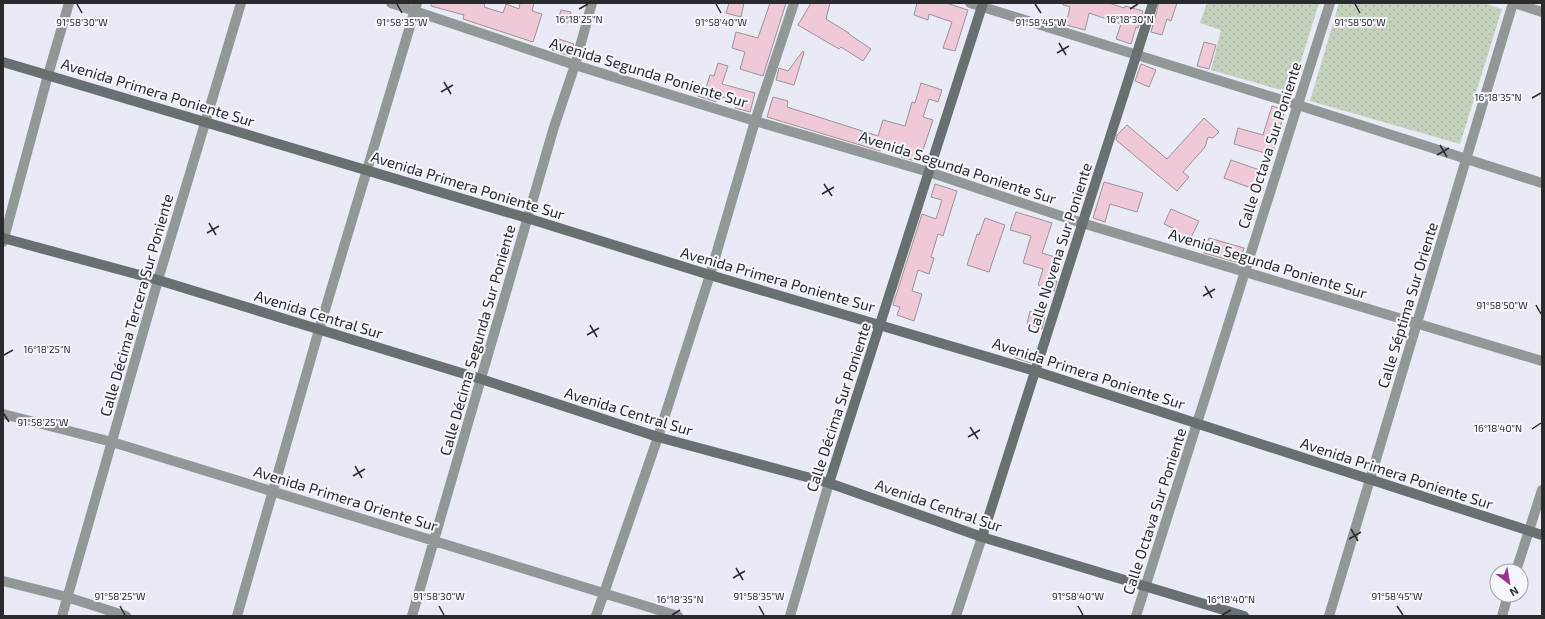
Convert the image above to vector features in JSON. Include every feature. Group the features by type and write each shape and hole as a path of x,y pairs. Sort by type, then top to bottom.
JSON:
{"street":[{"path":"3,239 69,3"},
{"name":"Calle Décima Tercera Sur Poniente","path":"62,616 158,280 241,3"},
{"name":"Avenida Segunda Poniente Sur","path":"391,3 416,7 575,65 755,121 929,172 1082,223 1542,361"},
{"name":"Calle Décima Segunda Sur Poniente","path":"412,616 527,218 554,127 575,65 592,3"},
{"path":"596,616 658,437 710,275 755,121 794,3"},
{"path":"970,3 982,5 1542,183"},
{"name":"Calle Novena Sur Poniente","path":"956,616 1153,3"},
{"name":"Calle Octava Sur Poniente","path":"1136,616 1330,3"},
{"path":"1514,3 1542,12"},
{"name":"Calle Séptima Sur Oriente","path":"1329,616 1514,3"},
{"name":"Calle Décima Sur Poniente","path":"790,616 829,483 982,5"},
{"path":"237,616 319,330 416,7"},
{"name":"Avenida Primera Poniente Sur","path":"3,62 527,218 710,275 1035,371 1542,535"},
{"name":"Avenida Central Sur","path":"3,239 158,280 481,379 658,437 829,483 982,537 1244,616"},
{"name":"Avenida Primera Oriente Sur","path":"3,414 112,442 678,616"},
{"path":"1519,563 1542,490"},
{"path":"3,581 126,616"},
{"path":"1502,616 1506,603"}],"green space":[{"path":"1207,3 1319,3 1291,93 1211,70 1221,30 1200,23"},
{"path":"1339,3 1483,3 1502,9 1460,144 1310,101"}],"building":[{"path":"431,3 485,3 484,7 503,13 506,4 519,9 520,3 534,3 532,11 542,14 533,42 463,19 464,15 431,6"},
{"path":"729,3 744,3 741,17 726,13"},
{"path":"770,3 786,3 763,76 740,69 745,52 732,48 736,32 758,38"},
{"path":"811,3 830,3 826,19 871,49 863,61 841,47 839,49 798,25"},
{"path":"917,3 946,3 968,10 955,51 943,48 952,22 929,14 928,20 914,15"},
{"path":"1063,3 1109,3 1124,8 1125,6 1143,11 1131,44 1116,39 1121,24 1089,13 1085,30 1066,25 1070,7 1063,5"},
{"path":"1159,3 1177,3 1171,21 1167,19 1162,35 1151,32"},
{"path":"561,10 571,12 568,23 558,20"},
{"path":"556,38 574,44 570,56 552,50"},
{"path":"1204,42 1216,45 1209,69 1197,66"},
{"path":"803,51 804,52 794,85 776,80 779,68 788,71"},
{"path":"718,63 728,66 722,84 755,93 750,112 735,108 737,101 718,96 716,102 698,96 701,87 706,88 710,75 714,76"},
{"path":"1141,64 1156,70 1149,87 1135,81"},
{"path":"921,83 942,90 938,102 929,99 923,117 933,120 919,162 901,157 903,149 882,144 880,151 767,117 773,97 788,101 787,107 878,136 883,120 905,126 912,102 915,103"},
{"path":"1272,106 1285,110 1272,155 1234,144 1238,128 1263,135"},
{"path":"1204,118 1219,132 1213,138 1208,137 1205,147 1183,172 1189,177 1177,191 1116,140 1117,135 1127,125 1167,159"},
{"path":"1231,160 1265,172 1259,191 1224,178"},
{"path":"1104,182 1143,193 1137,212 1110,204 1105,222 1093,218"},
{"path":"935,184 957,191 943,236 938,234 931,257 934,258 929,274 918,270 912,291 922,294 914,321 897,315 900,307 893,305 922,214 936,219 942,200 931,197"},
{"path":"1171,209 1199,221 1188,244 1172,237 1175,229 1164,224"},
{"path":"1016,212 1052,223 1042,253 1058,258 1051,279 1057,281 1054,291 1038,285 1043,269 1023,263 1031,236 1010,230"},
{"path":"985,218 1005,225 989,272 967,265 977,234 979,235"},
{"path":"1209,238 1244,248 1239,263 1204,253"},
{"path":"1030,311 1045,316 1042,329 1027,324"},
{"path":"1018,348 1034,353 1031,363 1015,358"}]}
